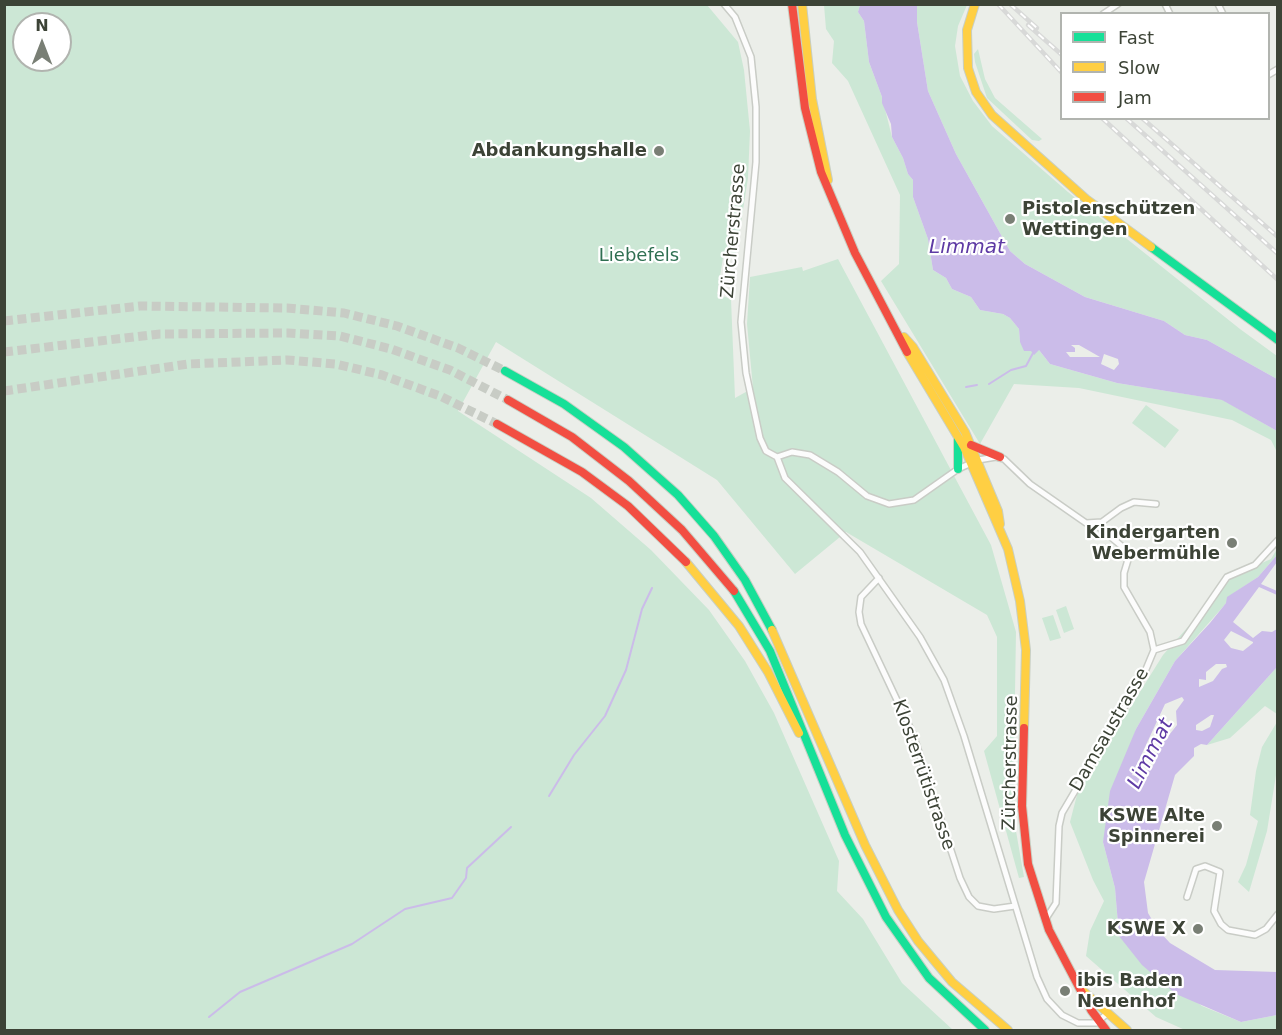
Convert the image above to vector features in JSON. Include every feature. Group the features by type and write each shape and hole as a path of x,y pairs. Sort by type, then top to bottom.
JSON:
{"main road":[{"path":"792,4 805,108 821,172 830,189 855,254 899,332 907,352 975,462"},
{"path":"802,4 812,99 830,189"},
{"path":"975,4 967,30 968,68 976,92 992,115 1086,199 1278,340"},
{"path":"899,332 913,347 972,445 975,462"},
{"path":"505,371 572,409 638,458 678,495 725,550 771,627 865,845 898,910 924,948 952,982 1008,1030"},
{"path":"508,400 557,428 608,464 670,517 706,556 741,601 761,633 796,710 808,747 860,868 896,933 942,991 985,1030"},
{"path":"497,424 550,452 598,483 642,518 685,560 716,595 749,641 808,747"},
{"path":"958,437 958,469"},
{"path":"972,445 1000,457"},
{"name":"Zürcherstrasse","path":"975,462 1000,526 1016,579 1024,631 1027,688 1024,829 1033,883 1045,920 1068,969 1083,991"},
{"path":"1083,991 1090,1010 1106,1030"},
{"path":"1083,991 1127,1030"}],"street":[{"name":"Zürcherstrasse","path":"724,4 735,17 751,57 756,107 756,162 741,322 746,373 760,438 766,451 777,457 785,478 844,535 879,578 926,646 944,680 1016,906 1036,977 1047,999 1068,1019 1085,1024 1099,1021"},
{"path":"777,457 792,452 810,455 838,472 867,496 889,504 918,498 958,469 975,462 1000,457 1030,484 1086,523 1110,518 1121,508 1134,502 1156,504"},
{"name":"Damsaustrasse","path":"1045,920 1056,903 1059,826 1062,813 1144,675 1154,650 1150,632 1124,587 1124,573 1130,553 1094,523"},
{"path":"1154,650 1183,641 1227,577 1255,564 1278,540"},
{"name":"Klosterrütistrasse","path":"879,578 861,597 859,612 861,624 912,734 960,878 969,897 978,906 994,909 1016,906"},
{"path":"1187,897 1196,869 1205,866 1220,872 1214,911 1218,920 1228,930 1254,935 1266,929 1278,914"},
{"path":"1099,1021 1108,1013"}],"green space":[{"name":"Liebefels","path":"5,5 707,5 738,42 744,70 750,131 748,178 736,254 724,252 717,294 731,299 735,398 753,388 747,324 750,277 802,267 803,271 838,259 991,545 1016,632 1013,814 1024,877 1019,878 984,751 997,736 997,637 987,615 846,532 795,574 717,480 496,342 458,411 591,498 651,550 709,610 745,661 774,713 839,861 837,891 863,919 902,983 953,1030 5,1030"},
{"path":"824,5 860,5 858,12 864,21 869,62 882,97 892,137 908,174 913,180 913,197 928,239 933,270 946,278 952,289 971,297 980,310 1003,314 1010,318 1019,329 1020,342 1039,350 1050,364 1117,383 1223,400 1277,431 1277,452 1271,440 1232,420 1079,388 1014,384 980,444 881,281 899,264 900,195 848,81 832,63 834,41 826,29"},
{"path":"917,5 967,5 958,26 955,46 960,76 973,101 992,126 1068,192 1277,356 1277,379 1207,340 1185,335 1164,321 1085,297 1025,264 1010,251 956,154 928,91 917,22"},
{"path":"978,49 985,79 995,98 1042,139 1032,140 987,98 975,62 974,54"},
{"path":"1146,405 1179,430 1165,448 1132,423"},
{"path":"1277,549 1277,555 1258,577 1237,591 1175,661 1136,729 1103,842 1115,888 1119,936 1202,1006 1241,1022 1277,1015 1277,1030 1185,1030 1156,1017 1086,956 1090,931 1104,901 1093,880 1070,822 1078,791 1163,655 1234,575 1271,559"},
{"path":"1066,606 1074,629 1064,633 1056,610"},
{"path":"1053,615 1061,638 1050,641 1042,618"},
{"path":"1277,667 1277,714 1265,706 1230,738 1207,745"},
{"path":"1277,722 1277,769 1267,831 1249,892 1238,882 1246,865 1258,821 1250,815 1256,771 1262,747"}],"water":[{"name":"Limmat","path":"860,5 917,5 917,22 928,91 956,154 1010,251 1025,264 1085,297 1164,321 1185,335 1207,340 1277,379 1277,431 1222,400 1117,383 1050,364 1039,350 1034,355 1031,351 1024,351 1020,342 1019,329 1010,318 1003,314 980,310 971,297 952,289 946,278 933,270 928,239 913,197 913,180 908,174 892,137 891,124 869,62 864,21 858,12","holes":["1071,345 1079,345 1100,357 1070,357 1066,352 1075,352 1075,348","1104,354 1118,359 1119,364 1114,370 1101,364"]},
{"name":"Limmat","path":"1277,555 1277,562 1261,584 1277,591 1277,595 1259,587 1233,622 1253,638 1262,631 1272,632 1277,629 1277,667 1207,745 1201,744 1194,748 1194,756 1175,775 1144,882 1148,913 1158,930 1170,943 1215,970 1277,972 1277,1015 1241,1022 1176,994 1142,965 1119,936 1115,888 1103,842 1110,791 1136,729 1175,661 1210,623 1226,603 1227,597 1258,577","holes":["1231,631 1253,643 1243,651 1231,648 1224,640","1216,664 1226,664 1227,667 1222,669 1213,681 1199,687 1199,679 1206,680 1206,672","1182,697 1184,700 1176,711 1177,725 1158,749 1153,766 1139,777 1132,775 1165,704","1211,715 1214,715 1210,727 1202,731 1196,730 1196,725"]}],"waterway":[{"path":"989,384 1011,370 1026,366 1033,353"},
{"path":"966,387 977,385"},
{"path":"549,796 574,755 605,716 626,670 642,609 652,588"},
{"path":"209,1017 240,992 352,944 405,909 452,898 466,878 467,868 511,827"}],"tunnel":[{"path":"4,321 140,306 287,308 344,313 397,326 458,348 505,371"},
{"path":"4,352 160,334 288,333 340,336 391,349 450,370 508,400"},
{"path":"4,391 188,364 287,360 336,364 382,375 440,396 497,424"}],"railway":[{"path":"998,4 1060,71"},
{"path":"1010,4 1037,28"},
{"path":"1028,25 1060,53"},
{"path":"1104,120 1278,280"},
{"path":"1128,120 1278,254"},
{"path":"1144,120 1278,237"}],"traffic: fast":[{"path":"1151,247 1278,340"},
{"path":"505,371 564,404 624,447 678,495 714,536 745,580 772,630"},
{"path":"958,440 958,469"},
{"path":"734,591 770,651 845,835 886,917 929,978 985,1030"}],"traffic: slow":[{"path":"802,4 812,99 828,180"},
{"path":"975,4 967,30 968,68 976,92 992,115 1086,199 1151,247"},
{"path":"904,337 913,347 965,432 998,511 1000,524"},
{"path":"907,352 964,447 1008,549 1020,601 1026,650 1024,728"},
{"path":"686,562 739,626 768,672 799,733"},
{"path":"772,630 865,845 898,910 918,941 952,982 1008,1030"},
{"path":"1083,991 1127,1030"}],"traffic: jam":[{"path":"792,4 805,108 821,172 855,253 907,352"},
{"path":"508,400 572,437 629,481 682,530 734,591"},
{"path":"497,424 582,472 628,506 686,562"},
{"path":"971,445 1000,457"},
{"path":"1024,728 1022,806 1028,864 1049,930 1091,1010 1106,1030"}],"place":[{"name":"Abdankungshalle","path":"659,151"},
{"name":"Pistolenschützen Wettingen","path":"1010,219"},
{"name":"Kindergarten Webermühle","path":"1232,543"},
{"name":"KSWE Alte Spinnerei","path":"1217,826"},
{"name":"KSWE X","path":"1198,929"},
{"name":"ibis Baden Neuenhof","path":"1065,991"}]}
